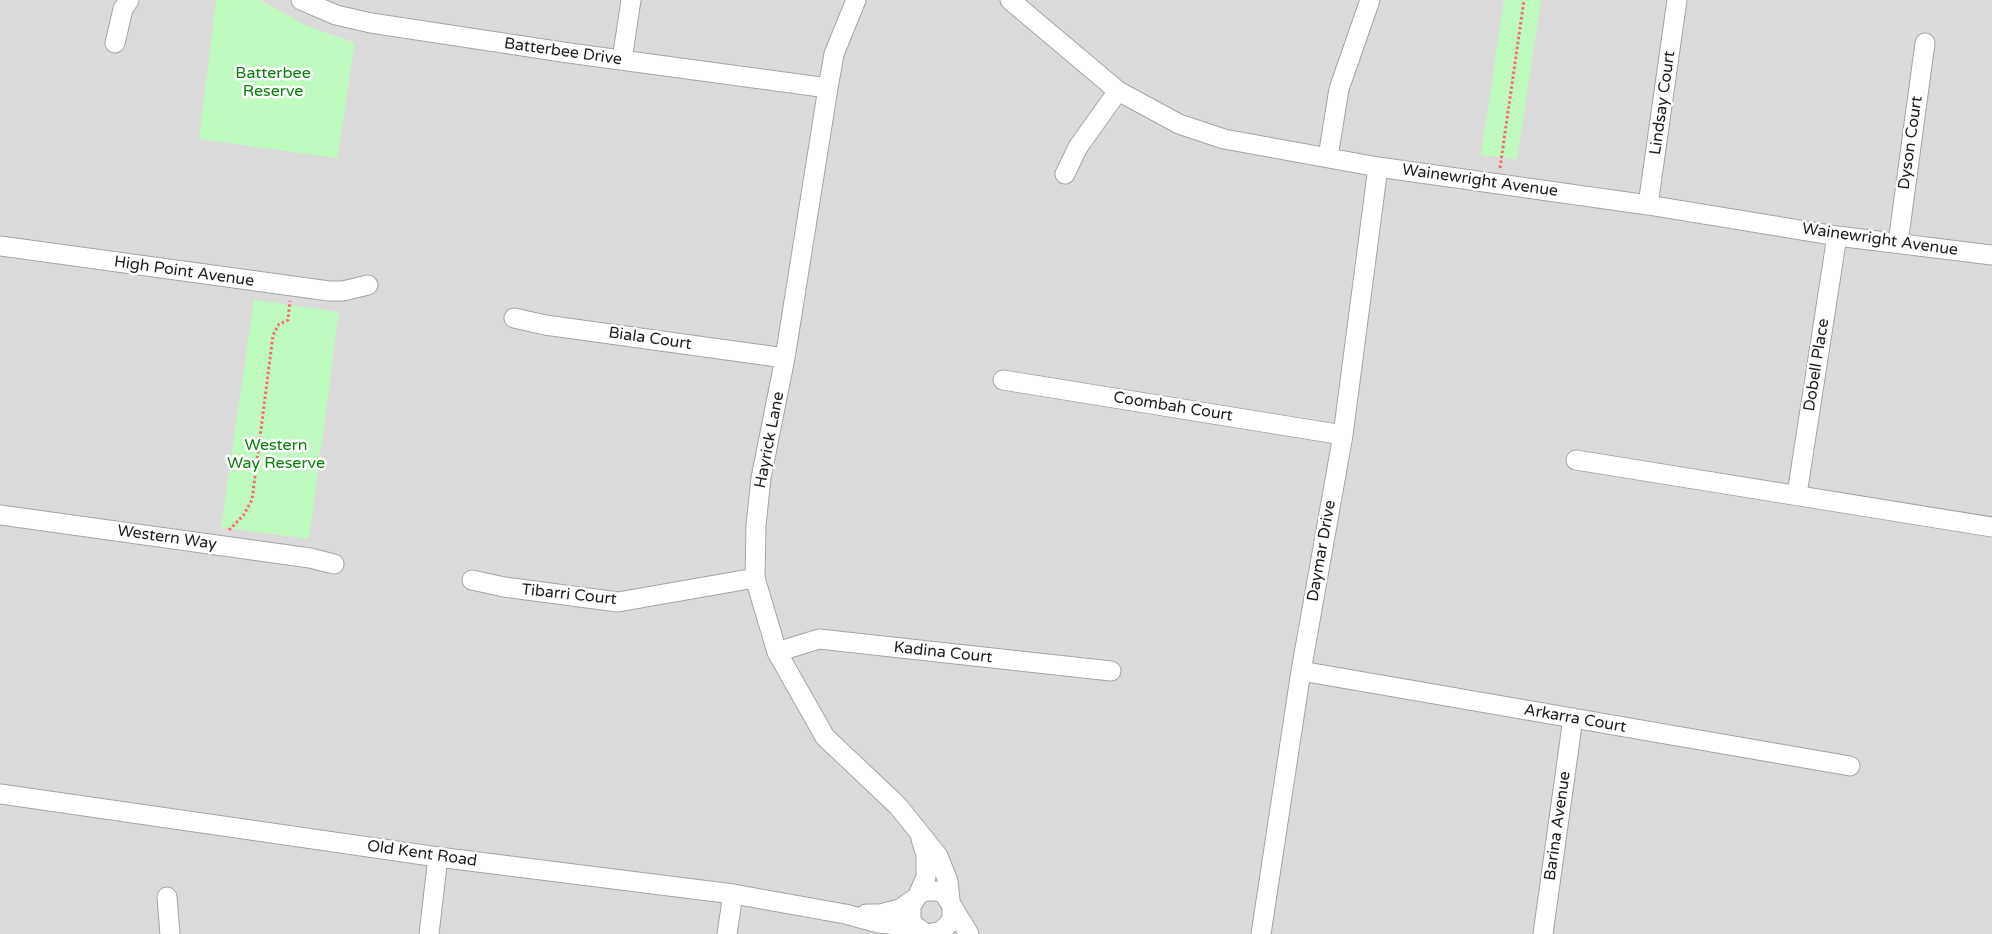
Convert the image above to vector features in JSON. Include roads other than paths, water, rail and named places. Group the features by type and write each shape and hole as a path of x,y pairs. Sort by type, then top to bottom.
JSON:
{"street":[{"path":"115,43 123,9 130,0"},
{"name":"Batterbee Drive","path":"301,0 336,15 371,23 828,88"},
{"path":"622,60 631,0"},
{"name":"Hayrick Lane","path":"856,0 834,54 828,88 786,358 761,478 756,525 755,578 777,652 825,737 898,806 938,856 948,881 951,903 969,934"},
{"name":"Wainewright Avenue","path":"1010,0 1118,91 1178,124 1224,139 1378,167 1648,205 1837,236 1992,255"},
{"path":"1328,157 1339,89 1370,0"},
{"name":"Lindsay Court","path":"1648,205 1677,0"},
{"name":"Dyson Court","path":"1898,243 1924,43"},
{"path":"1065,174 1078,147 1118,91"},
{"name":"Daymar Drive","path":"1261,934 1300,671 1343,435 1378,167"},
{"name":"Dobell Place","path":"1797,494 1837,236"},
{"name":"High Point Avenue","path":"0,246 292,287 343,291 368,286"},
{"name":"Biala Court","path":"514,318 786,358"},
{"name":"Coombah Court","path":"1003,380 1343,435"},
{"path":"1576,460 1992,526"},
{"name":"Western Way","path":"0,515 310,558 334,564"},
{"name":"Tibarri Court","path":"472,580 504,587 618,602 755,578"},
{"name":"Kadina Court","path":"777,652 819,639 1111,671"},
{"name":"Arkarra Court","path":"1300,671 1850,766"},
{"name":"Barina Avenue","path":"1543,934 1573,718"},
{"name":"Old Kent Road","path":"0,794 438,857 733,894 844,914 921,931"},
{"name":"Hayrick Lane","path":"916,897 926,877 926,855 920,834"},
{"path":"430,934 438,857"},
{"path":"924,892 939,892 951,903 952,920 942,931 928,934 921,931 910,913 916,897 924,892"},
{"path":"727,934 733,894"},
{"path":"167,897 170,934"},
{"name":"Old Kent Road","path":"844,914 880,914 900,909 916,897"}],"park label":[{"name":"Batterbee Reserve","path":"273,83"},
{"name":"Western Way Reserve","path":"276,455"}]}
